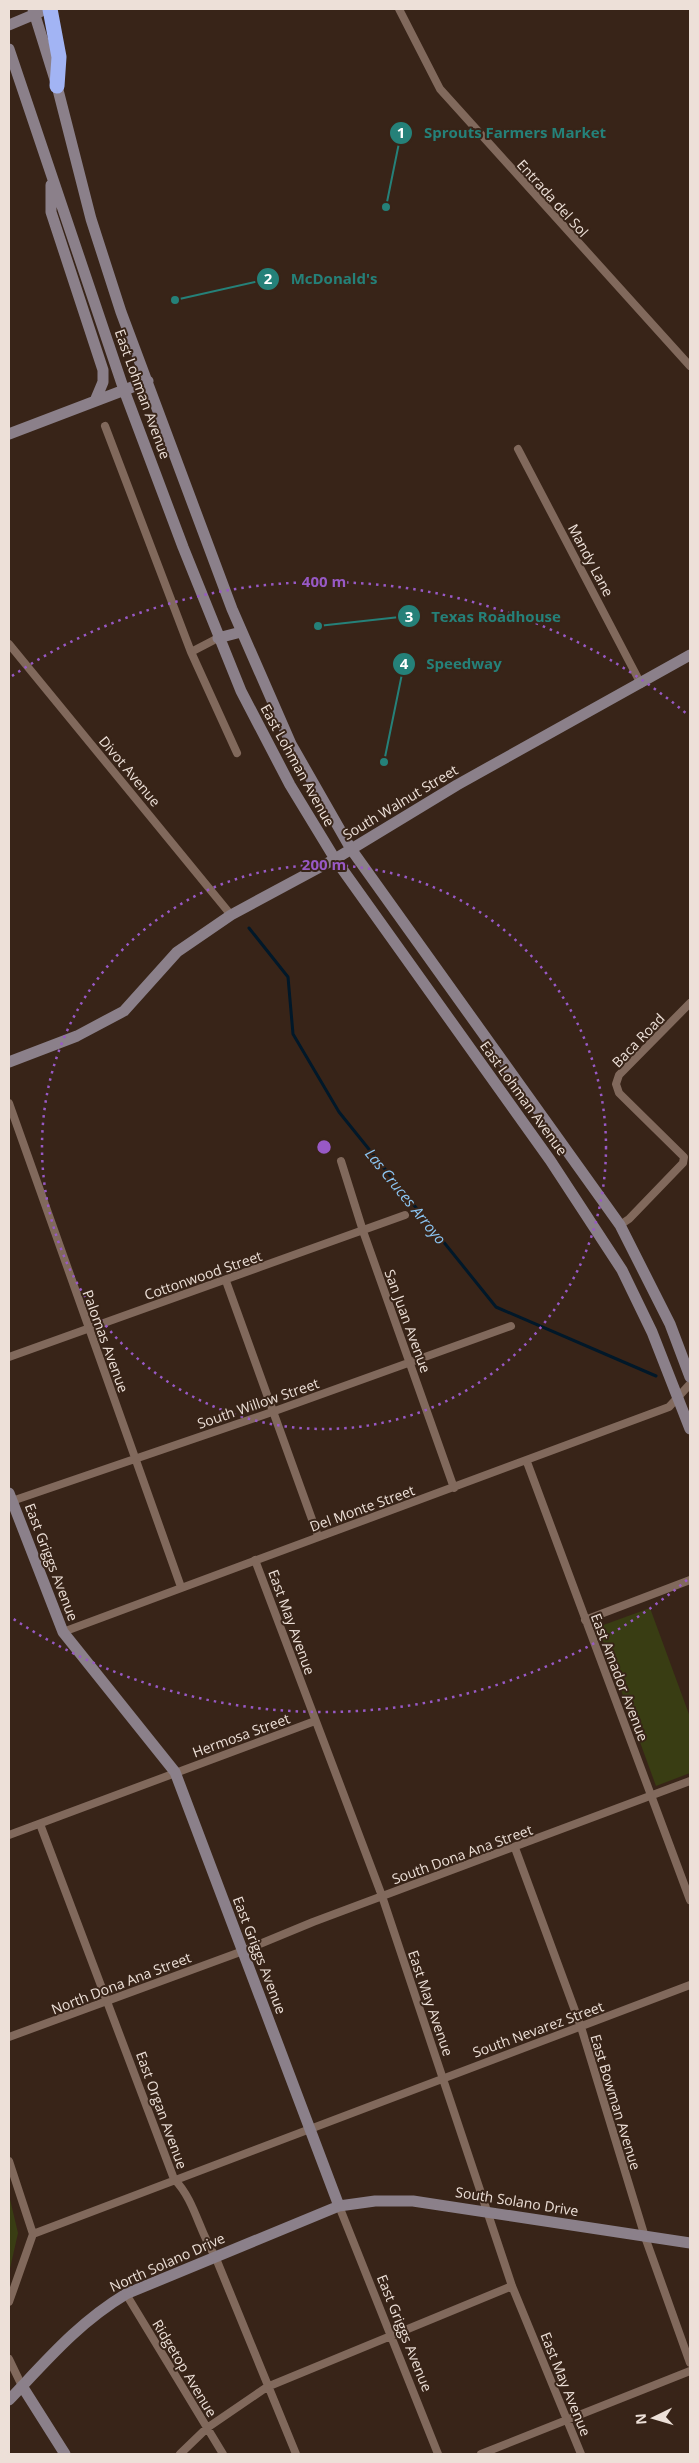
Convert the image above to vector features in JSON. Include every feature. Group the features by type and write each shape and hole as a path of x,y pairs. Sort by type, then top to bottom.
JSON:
{"highway":[{"path":"47,17 59,57 57,86"}],"main road":[{"path":"33,9 47,17"},
{"path":"9,24 47,17"},
{"name":"East Lohman Avenue","path":"9,49 124,390 218,638 241,691 298,800 334,859 577,1198 622,1270 678,1397 690,1429"},
{"name":"East Lohman Avenue","path":"57,86 91,219 148,381 241,632 291,744 351,849 620,1225 670,1324 690,1377"},
{"path":"51,173 51,212 103,370 103,382 95,401"},
{"path":"9,434 148,381"},
{"path":"218,638 241,632"},
{"name":"South Walnut Street","path":"9,1062 77,1036 124,1011 177,952 231,915 334,859 450,789 690,655"},
{"path":"274,755 291,744"},
{"name":"East Griggs Avenue","path":"10,1497 63,1632 175,1772 339,2206"},
{"name":"South Solano Drive","path":"339,2206 375,2201 413,2201 690,2243"},
{"name":"North Solano Drive","path":"9,2400 74,2331 100,2310 126,2294 339,2206"},
{"path":"22,2386 65,2454"}],"street":[{"name":"Entrada del Sol","path":"399,9 440,89 690,366"},
{"path":"105,426 191,652 237,753"},
{"name":"Mandy Lane","path":"518,449 641,684"},
{"path":"191,652 218,638"},
{"name":"Divot Avenue","path":"9,644 231,915"},
{"name":"Baca Road","path":"620,1225 629,1219 683,1163 684,1157 619,1093 616,1084 619,1075 690,1003"},
{"name":"Palomas Avenue","path":"9,1102 180,1587"},
{"name":"San Juan Avenue","path":"341,1162 363,1231 454,1488"},
{"name":"Cottonwood Street","path":"9,1357 226,1281 405,1215"},
{"path":"226,1281 318,1536"},
{"name":"South Willow Street","path":"10,1497 272,1412 511,1326"},
{"path":"678,1397 690,1384"},
{"name":"Del Monte Street","path":"63,1632 318,1536 527,1462 669,1407 678,1397"},
{"name":"East Amador Avenue","path":"527,1462 690,1900"},
{"name":"East May Avenue","path":"255,1560 382,1896 444,2077 512,2286 581,2454"},
{"path":"585,1620 690,1580"},
{"name":"Hermosa Street","path":"9,1835 315,1721"},
{"name":"South Dona Ana Street","path":"243,1951 382,1896 516,1848 690,1781"},
{"name":"East Organ Avenue","path":"40,1824 174,2179 185,2190 207,2245 215,2256 296,2454"},
{"name":"East Bowman Avenue","path":"516,1848 580,2027 645,2237 690,2363"},
{"name":"North Dona Ana Street","path":"9,2037 243,1951"},
{"name":"South Nevarez Street","path":"33,2234 690,1985"},
{"path":"9,2161 33,2234 9,2302"},
{"name":"East Griggs Avenue","path":"339,2206 389,2336 438,2454"},
{"path":"180,2454 206,2428 267,2387 512,2286"},
{"name":"Ridgetop Avenue","path":"126,2294 223,2454"},
{"path":"9,2359 22,2386"},
{"path":"480,2454 690,2371"}],"green space":[{"path":"650,1608 690,1717 690,1773 656,1786 598,1627"},
{"path":"9,2195 18,2233 9,2273"}],"waterway":[{"name":"Las Cruces Arroyo","path":"249,928 288,977 293,1034 339,1112 496,1307 656,1376"}],"place":[{"name":"Sprouts Farmers Market","path":"386,207"},
{"name":"McDonald's","path":"175,300"},
{"name":"Texas Roadhouse","path":"318,626"},
{"name":"Speedway","path":"384,762"}]}
